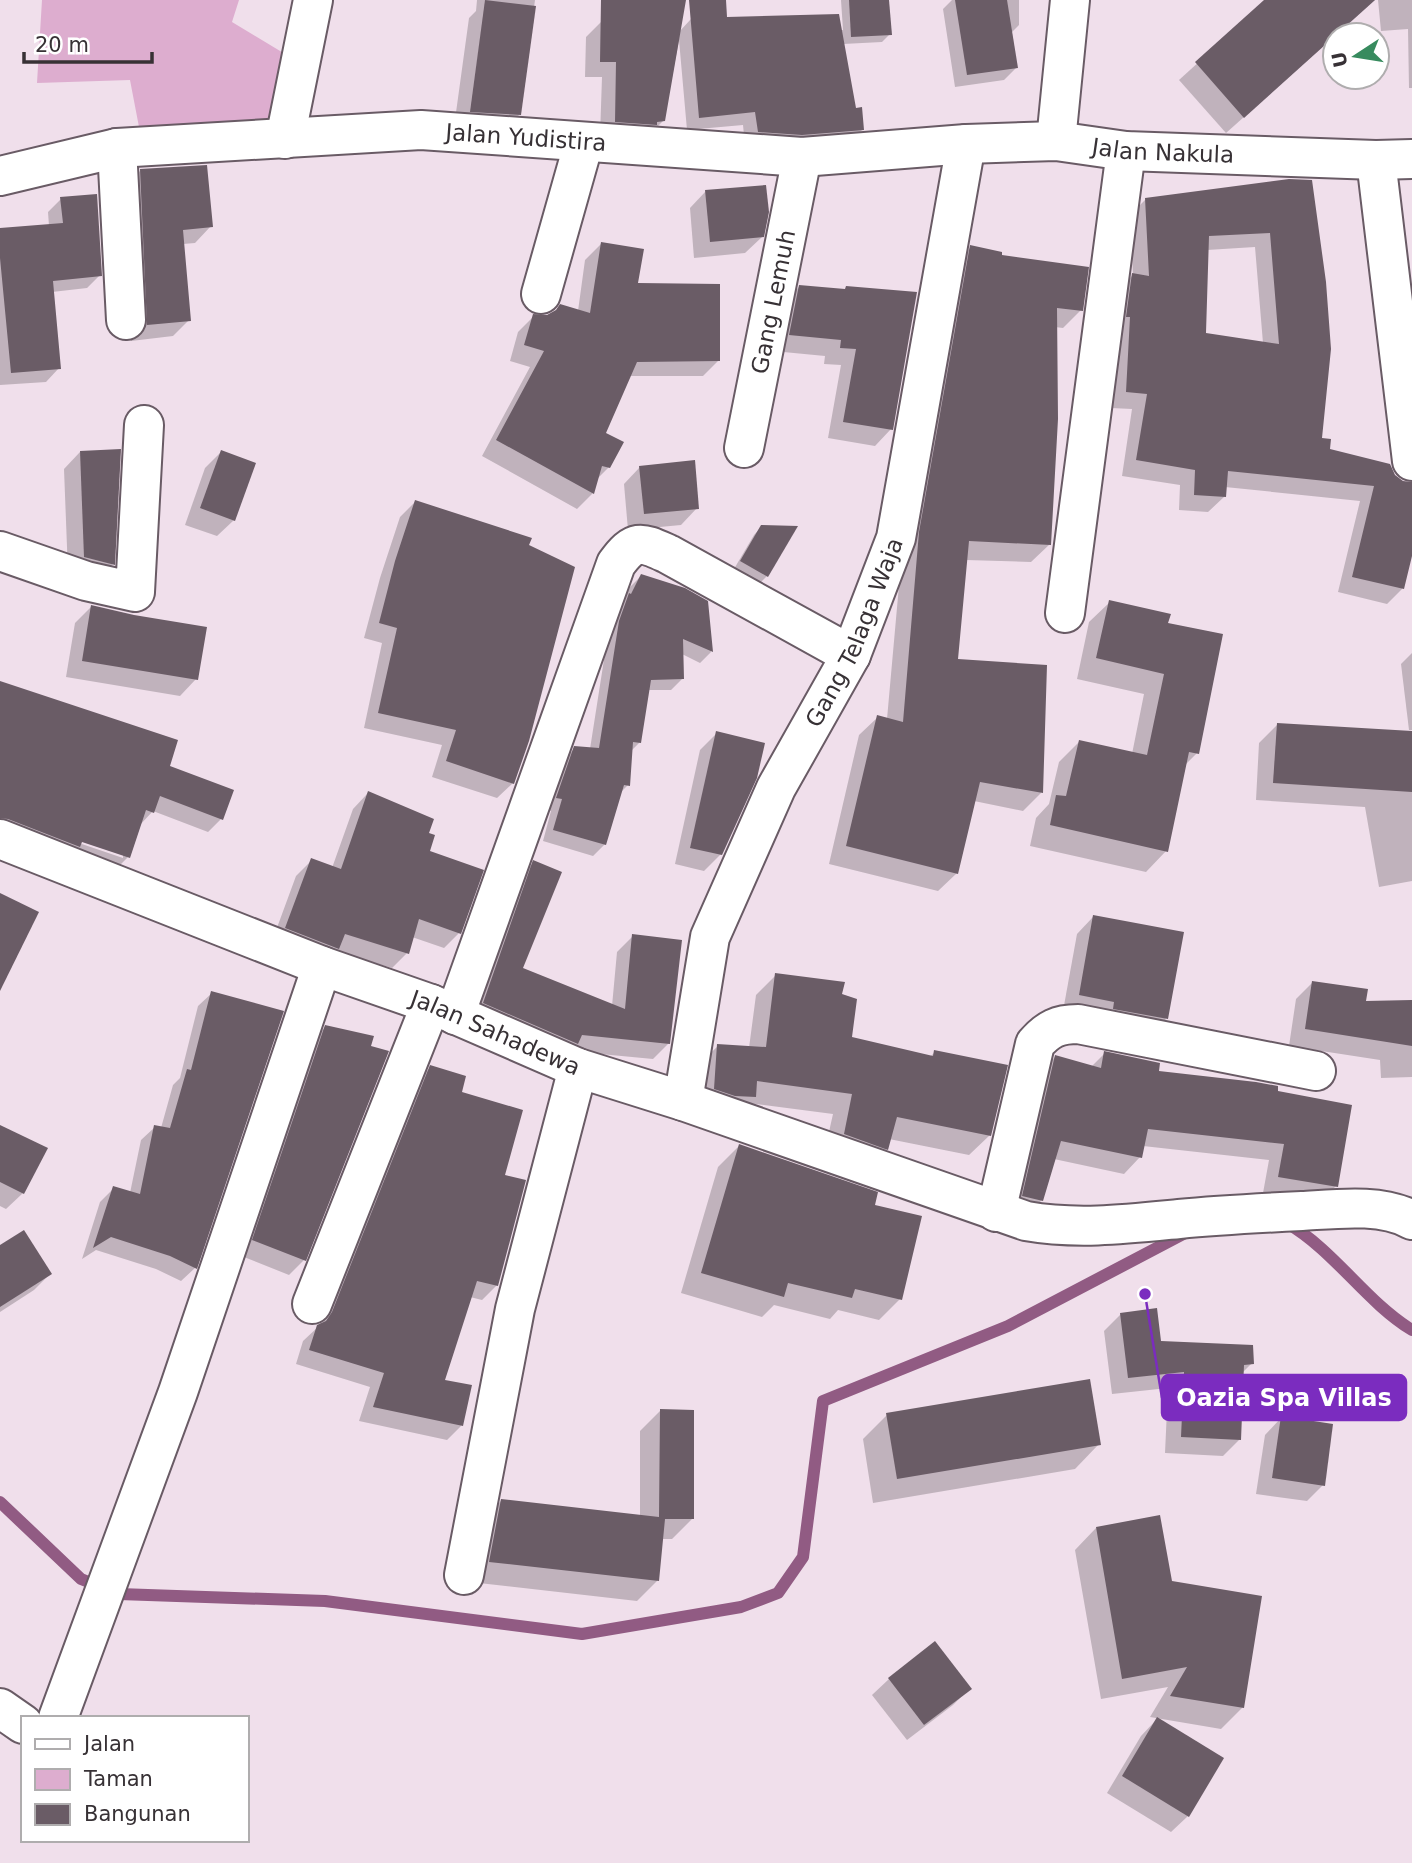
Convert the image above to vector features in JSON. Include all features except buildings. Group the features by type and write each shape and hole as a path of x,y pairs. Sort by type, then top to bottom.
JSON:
{"street":[{"path":"285,139 313,0"},
{"path":"1056,141 1070,0"},
{"name":"Jalan Yudistira","path":"0,176 117,148 421,130 802,157 966,144 1056,141"},
{"name":"Jalan Nakula","path":"1056,141 1126,151 1394,159"},
{"path":"541,294 584,142"},
{"name":"Gang Telaga Waja","path":"683,1101 710,937 776,788 851,655 896,538 966,144"},
{"path":"117,148 125,320"},
{"path":"1065,613 1126,151"},
{"name":"Gang Lemuh","path":"744,449 802,157"},
{"path":"1394,159 1412,461"},
{"path":"0,551 86,580 135,592 144,425"},
{"path":"312,1304 443,1009 616,564 628,547 646,545 668,554 851,655"},
{"name":"Jalan Sahadewa","path":"0,839 322,966 443,1009 578,1068 683,1101 996,1212 1055,1226 1104,1226 1196,1217 1350,1209 1403,1215 1412,1220"},
{"path":"59,1716 177,1392 322,966"},
{"path":"996,1212 1035,1045 1046,1032 1061,1024 1078,1024 1316,1071"},
{"path":"464,1575 514,1309 578,1068"},
{"path":"0,1709 21,1723"}],"green space":[{"path":"42,0 239,0 232,22 300,63 283,143 139,127 130,80 37,83"}],"waterway":[{"path":"1287,1223 1320,1247 1379,1305 1412,1330"},
{"path":"0,1502 81,1579 119,1594 325,1601 582,1634 741,1607 778,1593 803,1557 823,1401 1008,1326 1189,1231"}],"place":[{"name":"Oazia Spa Villas","path":"1145,1294"}]}
